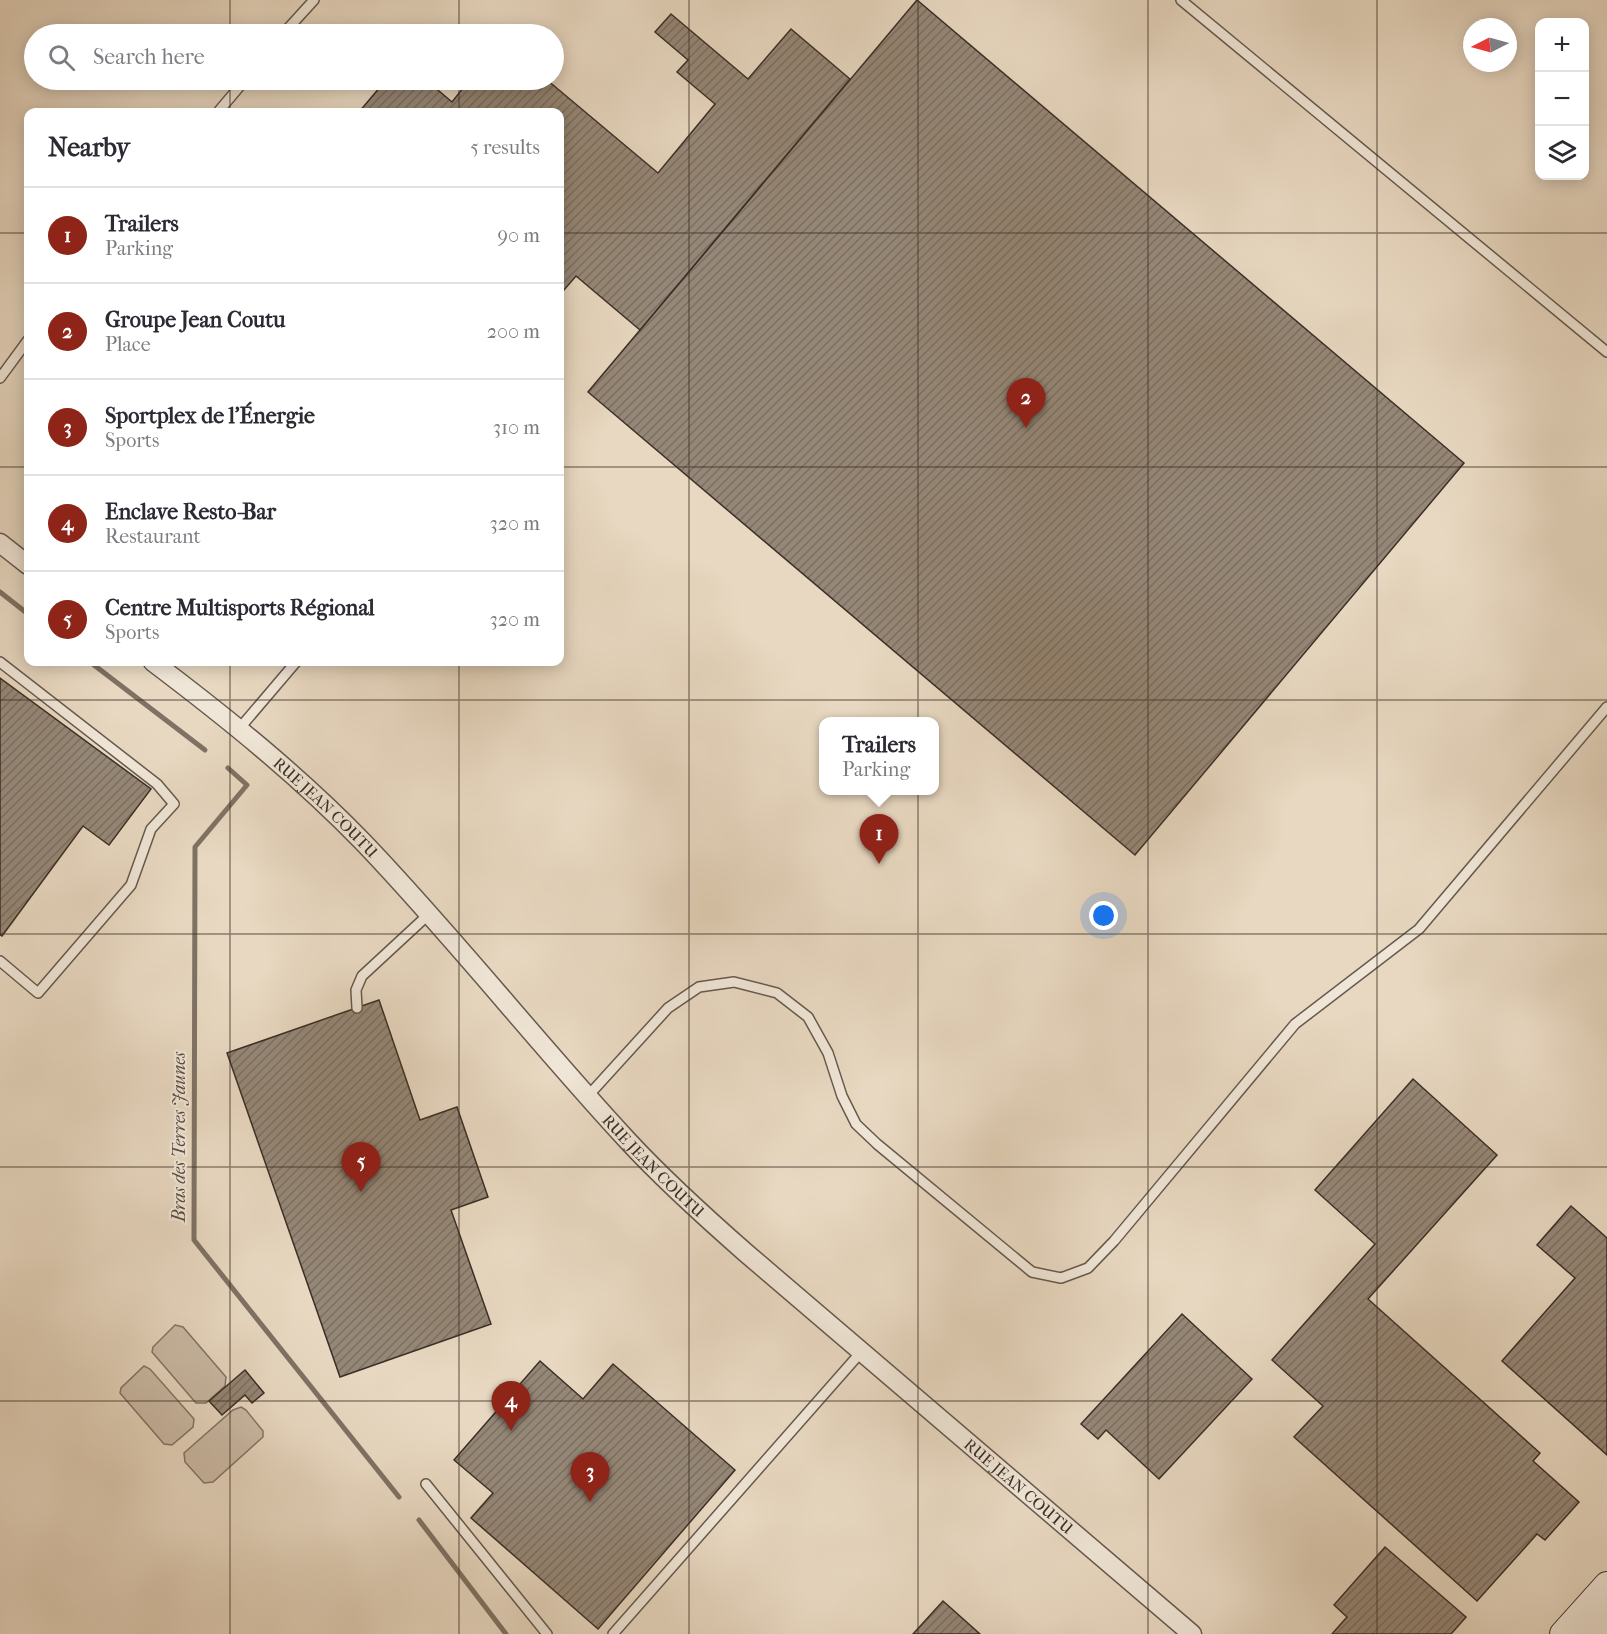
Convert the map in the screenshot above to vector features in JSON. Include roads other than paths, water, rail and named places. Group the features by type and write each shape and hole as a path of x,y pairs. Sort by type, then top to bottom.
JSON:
{"main road":[{"path":"1563,1634 1607,1585"},
{"path":"1591,1634 1607,1617"}],"street":[{"path":"0,543 24,562"},
{"name":"RUE JEAN COUTU","path":"158,666 239,729 296,777 336,815 429,914 630,1143 690,1202 746,1253 1192,1634"}],"lane":[{"path":"292,24 314,0"},
{"path":"1181,0 1607,352"},
{"path":"221,108 237,90"},
{"path":"0,378 24,345"},
{"path":"0,662 157,784 174,804 150,829 131,885 38,993 0,961"},
{"path":"239,729 293,666"},
{"path":"588,1096 668,1008 699,987 734,982 777,993 808,1017 828,1053 842,1096 856,1124 877,1144 1032,1272 1061,1278 1088,1268 1114,1241 1295,1024 1419,929 1607,707"},
{"path":"357,1008 356,990 362,976 429,914"},
{"path":"613,1634 862,1351"},
{"path":"426,1484 547,1634"}],"waterway":[{"name":"Bras des Terres Jaunes","path":"0,592 24,611"},
{"name":"Bras des Terres Jaunes","path":"95,666 205,750"},
{"name":"Bras des Terres Jaunes","path":"228,768 247,785 195,847 194,1240 399,1497"},
{"name":"Bras des Terres Jaunes","path":"419,1520 506,1634"}],"place":[{"name":"Groupe Jean Coutu","path":"1026,428"},
{"name":"Trailers","path":"879,864"},
{"name":"Centre Multisports Régional","path":"361,1192"},
{"name":"Enclave Resto-Bar","path":"511,1431"},
{"name":"Sportplex de l'Énergie","path":"590,1502"}]}
